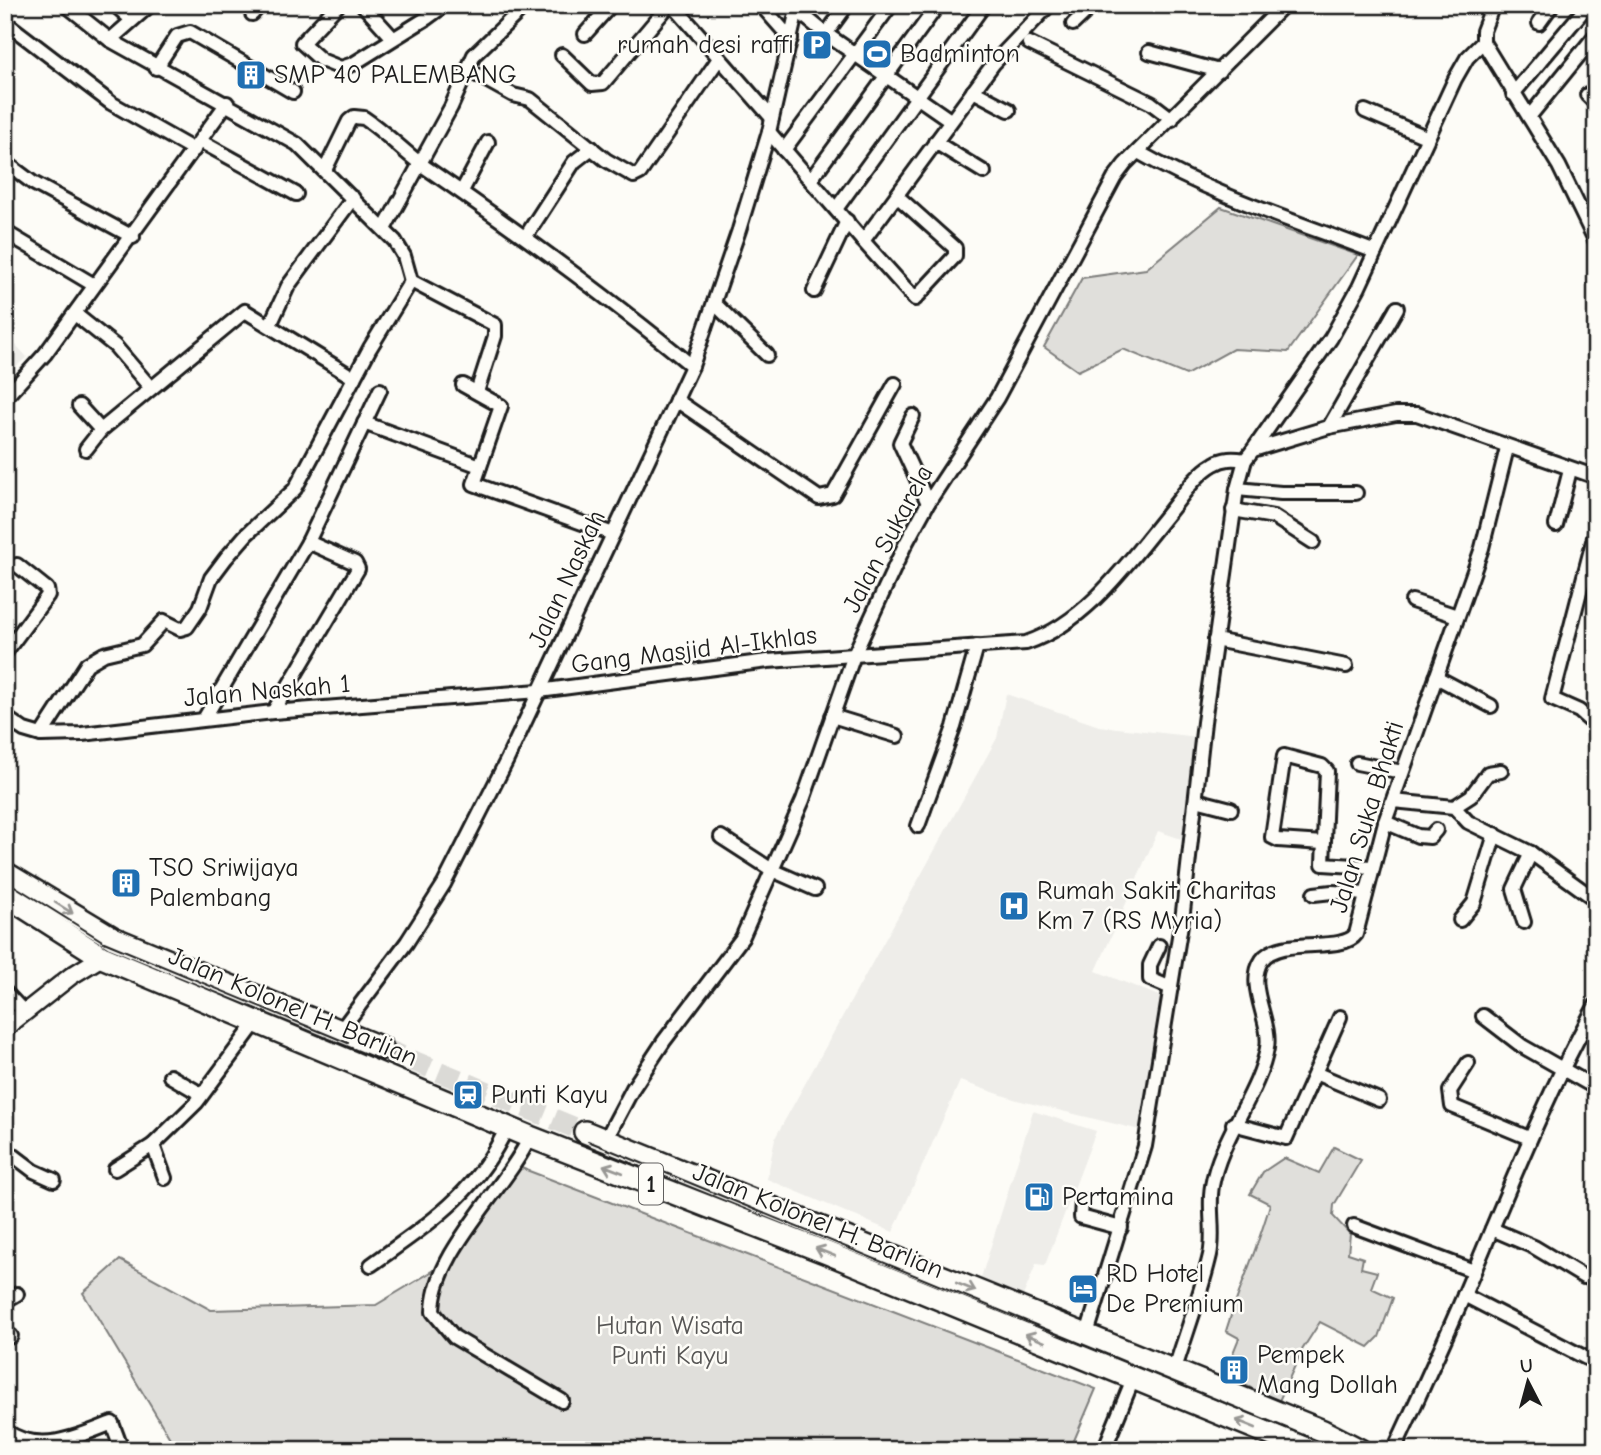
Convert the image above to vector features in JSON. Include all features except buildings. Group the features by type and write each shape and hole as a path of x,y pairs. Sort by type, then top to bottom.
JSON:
{"highway":[{"path":"5,873 113,938 382,1048"},
{"name":"Jalan Kolonel H. Barlian","path":"5,895 102,957 507,1128 827,1253 1309,1450"},
{"name":"Jalan Kolonel H. Barlian","path":"585,1132 1323,1431 1360,1450"}],"street":[{"path":"66,5 110,40 156,68 227,103 297,144 384,229 404,257 411,281 495,325 495,336 477,392"},
{"path":"115,5 132,20"},
{"path":"110,40 150,5"},
{"path":"338,5 302,41 303,46 326,63 345,68 438,10 435,5"},
{"path":"363,5 393,37"},
{"path":"384,229 478,50 526,5"},
{"path":"584,34 611,5"},
{"path":"562,55 592,84 603,83 671,5 772,118"},
{"path":"761,5 791,39"},
{"path":"826,34 847,5"},
{"path":"784,150 891,5"},
{"path":"812,178 884,75 938,5"},
{"path":"836,209 984,5"},
{"path":"863,241 994,63 1049,5"},
{"path":"1073,24 1093,5"},
{"name":"Jalan Sukarela","path":"605,1141 633,1088 664,1041 742,938 803,800 854,655 928,503 997,398 1045,313 1108,189 1138,152 1284,5"},
{"path":"1493,5 1483,31 1483,42 1559,166 1596,242"},
{"path":"1539,23 1552,5"},
{"path":"1513,94 1588,5"},
{"path":"798,8 826,34 950,120"},
{"name":"Jalan Naskah","path":"341,1030 407,942 444,884 539,691 692,366 769,132 798,8"},
{"path":"5,22 103,97 296,194"},
{"path":"156,68 177,36 190,32 293,92"},
{"path":"1529,117 1594,37"},
{"path":"1086,1337 1145,1146 1171,988 1237,489 1249,455 1331,338 1375,252 1426,136 1460,69 1483,42"},
{"path":"1029,43 1151,103 1172,118"},
{"path":"1149,52 1219,71"},
{"path":"468,70 513,95 524,95 625,173 637,175 718,60"},
{"path":"973,91 1009,110"},
{"path":"5,398 37,365 94,285 133,237 227,103"},
{"path":"1365,111 1426,136"},
{"path":"325,170 349,121 358,116 367,120 420,163 608,297 692,366"},
{"path":"769,132 915,299 955,256 955,248 897,196"},
{"path":"462,191 488,142"},
{"path":"935,142 984,172"},
{"path":"526,236 574,162 592,148"},
{"path":"1138,152 1188,180 1237,201 1375,252"},
{"path":"5,162 33,183 133,237"},
{"path":"270,325 288,286 353,198"},
{"path":"814,291 848,221"},
{"path":"5,232 94,285"},
{"path":"41,735 92,660 142,645 164,621 180,629 187,627 200,608 211,578 226,558 246,535 295,489 354,378 411,281"},
{"path":"714,303 767,355"},
{"path":"1329,427 1397,308"},
{"path":"86,449 101,430 150,387 243,312 248,311 354,378"},
{"path":"75,314 115,346 150,387"},
{"path":"676,400 819,498 826,499 833,495 895,384"},
{"path":"463,385 501,407 475,485 613,534"},
{"path":"204,719 308,541 380,390"},
{"path":"79,406 101,430"},
{"name":"Gang Masjid Al-Ikhlas","path":"539,691 699,668 1026,643 1064,626 1132,557 1204,471 1224,459 1249,455 1329,427 1396,414 1417,414 1469,430 1507,448 1596,477"},
{"path":"913,416 900,443 928,503"},
{"path":"364,423 480,466"},
{"name":"Jalan Suka Bhakti","path":"1174,1372 1210,1252 1212,1186 1233,1124 1255,1082 1268,1046 1266,1023 1258,992 1261,962 1267,955 1282,949 1354,938 1385,822 1482,548 1507,448"},
{"path":"1556,525 1570,470"},
{"path":"1237,489 1281,493 1356,493"},
{"path":"1233,510 1274,517 1313,542"},
{"path":"1596,530 1552,699 1579,711 1596,726"},
{"path":"272,712 358,569 355,563 308,541"},
{"path":"5,653 48,595 47,589 18,565"},
{"path":"1412,601 1458,615"},
{"path":"1215,640 1346,666"},
{"path":"918,826 954,727 977,646"},
{"path":"1436,677 1492,706"},
{"name":"Jalan Naskah 1","path":"5,716 24,730 41,735 82,734 272,712 539,691"},
{"path":"832,716 897,736"},
{"path":"1323,843 1278,840 1272,837 1284,756 1322,766 1328,771 1323,864 1371,867"},
{"path":"1357,763 1402,772"},
{"path":"1393,801 1454,807 1471,796 1488,773 1501,771"},
{"path":"1196,800 1231,809"},
{"path":"1454,807 1468,822 1531,853 1596,901"},
{"path":"1385,822 1418,836 1430,837 1436,830"},
{"path":"1460,920 1474,903 1495,834"},
{"path":"721,837 772,870 815,889"},
{"path":"1524,922 1514,889 1531,853"},
{"path":"1314,894 1332,891 1366,894"},
{"path":"1159,946 1150,965 1150,979 1171,988"},
{"path":"5,1028 71,976 102,957"},
{"path":"5,992 24,1012"},
{"path":"1394,1450 1560,1069 1596,1005"},
{"path":"1483,1016 1522,1046 1596,1088"},
{"path":"1233,1124 1285,1139 1340,1017"},
{"path":"115,1169 153,1145 178,1123 257,1021"},
{"path":"1468,1063 1450,1091 1452,1106 1529,1138"},
{"path":"1315,1073 1379,1100"},
{"path":"170,1076 201,1094"},
{"path":"376,1261 431,1224 464,1193 507,1128"},
{"path":"530,1137 448,1262 433,1294 433,1312 454,1337 562,1401"},
{"path":"153,1145 165,1178"},
{"path":"5,1149 34,1171 54,1180"},
{"path":"1082,1201 1081,1217 1121,1227"},
{"path":"1353,1226 1474,1271"},
{"path":"1492,1228 1534,1247 1584,1277"},
{"path":"5,1301 17,1294"},
{"path":"1464,1294 1586,1359"},
{"path":"1104,1450 1133,1379"},
{"path":"5,1430 35,1445 87,1435 112,1423 122,1450"},
{"path":"87,1435 92,1450"}],"shaded area":[{"path":"5,333 27,357 5,376"},
{"name":"Rumah Sakit Charitas Km 7 (RS Myria)","path":"1006,694 1099,726 1198,737 1187,841 1158,831 1096,971 1164,998 1140,1130 1017,1100 960,1081 893,1232 767,1179 775,1138 997,738"},
{"name":"Pertamina","path":"1033,1111 1096,1131 1045,1265 1036,1264 1023,1296 980,1281"}],"green space":[{"name":"Badminton","path":"871,38 895,54 884,70 859,54"},
{"path":"1221,207 1358,255 1288,352 1233,349 1186,375 1123,349 1078,371 1044,347 1082,278 1146,269"},
{"path":"1334,1147 1361,1160 1334,1205 1333,1216 1350,1234 1348,1253 1363,1258 1361,1268 1377,1272 1371,1288 1393,1298 1379,1337 1369,1347 1320,1322 1302,1350 1279,1401 1238,1382 1247,1364 1233,1353 1239,1338 1226,1331 1270,1204 1250,1194 1263,1172 1284,1158 1319,1173"},
{"name":"Hutan Wisata Punti Kayu","path":"516,1166 1096,1389 1070,1450 177,1450 83,1293 120,1260 211,1310 376,1305 436,1269"}],"tunnel":[{"path":"382,1048 585,1132"}],"tram line":[{"path":"5,880 104,942 348,1043"},
{"path":"588,1141 1340,1450"}],"place":[{"name":"rumah desi raffi","path":"817,45"},
{"name":"Badminton","path":"877,54"},
{"name":"SMP 40 PALEMBANG","path":"251,75"},
{"name":"TSO Sriwijaya Palembang","path":"126,883"},
{"name":"Rumah Sakit Charitas Km 7 (RS Myria)","path":"1014,906"},
{"name":"Punti Kayu","path":"468,1095"},
{"name":"Pertamina","path":"1039,1197"},
{"name":"RD Hotel De Premium","path":"1083,1289"},
{"name":"Pempek Mang Dollah","path":"1234,1370"}]}
